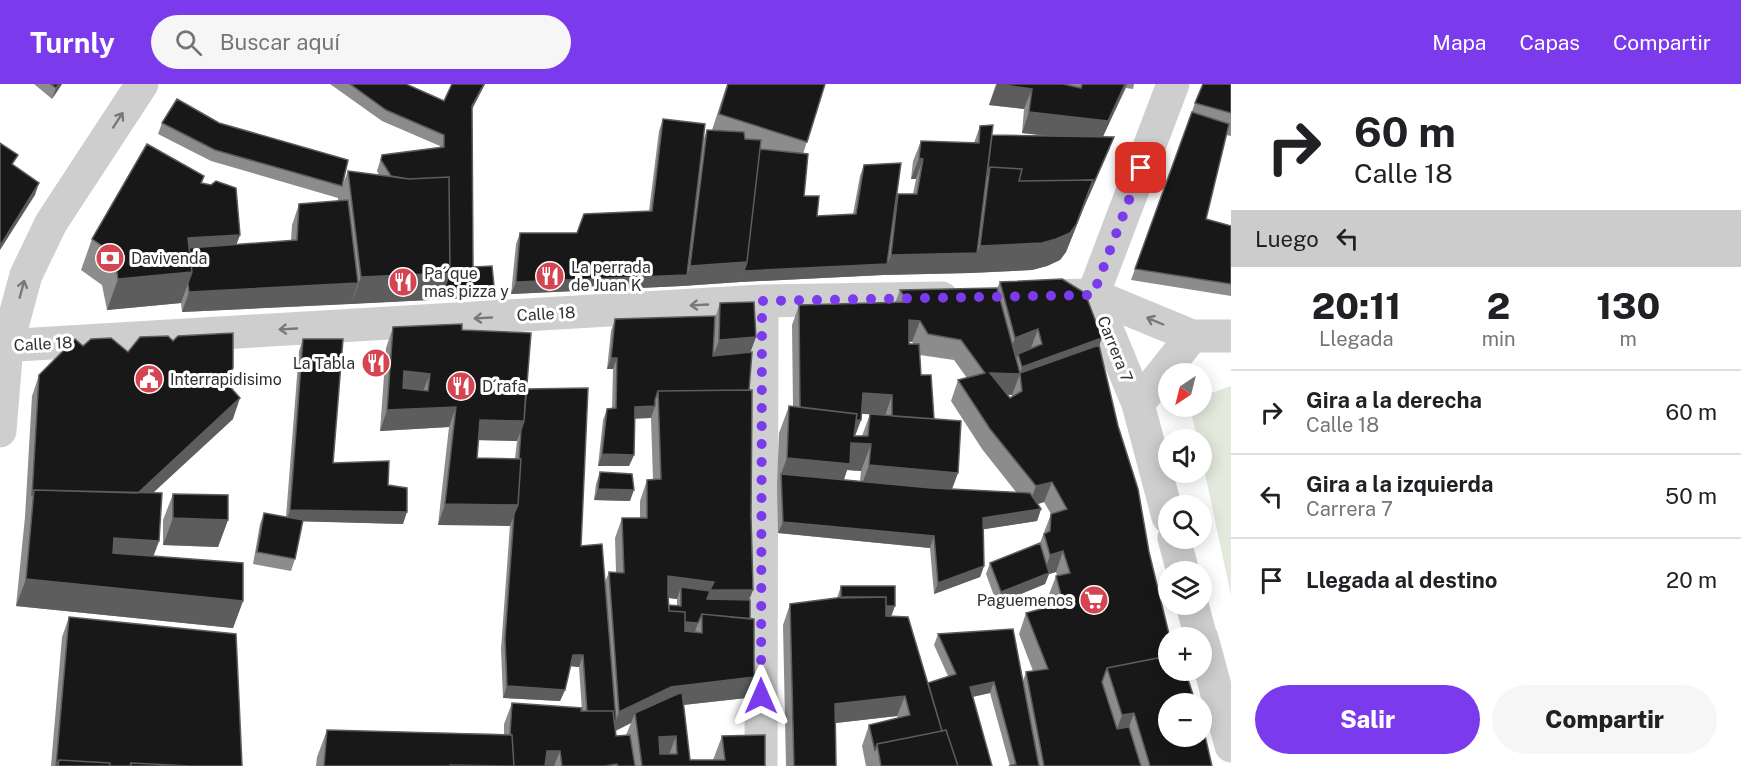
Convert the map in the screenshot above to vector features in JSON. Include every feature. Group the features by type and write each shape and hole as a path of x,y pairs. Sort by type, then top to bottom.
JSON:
{"street":[{"path":"0,431 3,346 26,275 51,223 142,84"},
{"name":"Carrera 7","path":"1162,495 1138,404 1093,295 1173,84"},
{"path":"1010,296 1093,295 1192,336 1231,336"},
{"name":"Calle 18","path":"3,346 762,301 975,297"},
{"path":"761,766 762,301"},
{"path":"1138,404 1192,336"},
{"path":"1212,678 1231,746"}],"shaded area":[{"path":"1231,386 1231,596 1212,506 1212,495 1210,495 1207,483 1212,483 1212,429 1195,429 1192,417 1212,417 1212,393"}],"building":[{"path":"350,84 406,84 444,101 452,84 484,84 472,106 473,267 492,266 494,286 444,289 450,273 449,177 409,179 391,176 381,160 382,155 444,147 444,135 386,110"},
{"path":"728,84 825,84 807,142 719,114"},
{"path":"997,84 1063,84 1081,88 1082,84 1125,84 1108,121 1029,112 1032,89"},
{"path":"1203,84 1231,84 1231,113 1195,103"},
{"path":"177,99 219,123 348,160 342,186 215,150 162,123"},
{"path":"1192,112 1229,124 1206,219 1231,226 1231,284 1135,269"},
{"path":"663,119 705,124 687,275 516,282 520,233 577,233 584,214 652,211"},
{"path":"993,125 977,253 891,255 898,194 917,194 923,159 919,158 921,141 979,143 980,126"},
{"path":"707,130 744,132 745,139 761,140 747,262 690,266"},
{"path":"992,135 1114,137 1088,196 1093,180 1019,181 1022,169 990,167 987,176"},
{"path":"0,143 18,155 12,164 39,183 0,246"},
{"path":"147,144 204,176 201,183 211,185 216,181 236,188 240,235 188,238 192,272 118,279 114,254 92,239"},
{"path":"760,149 808,154 804,196 819,196 817,216 856,214 864,165 901,163 887,264 744,271 747,262"},
{"path":"990,167 1022,169 1019,181 1093,180 1076,225 1070,233 1042,243 980,246"},
{"path":"348,171 409,179 449,177 450,273 361,277"},
{"path":"348,200 358,283 189,292 188,283 192,272 189,248 297,240 299,204"},
{"path":"1062,279 1085,293 1102,338 1022,367 1018,354 1042,344 1038,329 1015,338 1000,282"},
{"path":"997,288 1020,373 1099,345 1118,426 1138,489 1158,589 1158,615 1164,615 1167,627 1158,627 1158,658 1107,668 1102,682 1117,729 1129,727 1141,766 1044,766 1026,672 1048,669 1026,613 1063,603 1056,576 1070,573 1063,551 1050,555 1044,534 1050,531 1051,514 1067,509 1052,482 1036,486 990,429 958,380 985,373 961,340 928,334 920,321 909,320 909,344 919,344 921,375 931,375 934,419 892,416 892,395 863,393 861,420 856,420 857,414 800,407 799,305 908,302 900,290","holes":["990,373 1020,374 1022,391 1010,398"]},
{"path":"754,302 756,337 719,340 720,303"},
{"path":"715,316 713,356 752,352 749,390 658,391 655,406 635,407 634,455 602,454 607,409 616,408 617,358 611,358 615,319"},
{"path":"462,324 462,330 531,333 524,421 480,420 477,458 521,459 518,505 445,504 456,407 387,410 393,327","holes":["404,371 430,374 428,391 403,388"]},
{"path":"233,333 233,368 224,380 240,398 138,493 34,490 32,496 39,375 75,339 83,346 91,339 111,338 128,352 140,337 168,336 173,341 178,336"},
{"path":"303,339 343,339 333,463 389,461 388,485 407,488 407,512 290,510"},
{"path":"588,388 581,546 602,544 616,721 614,721 613,711 587,711 583,655 573,655 565,690 507,686 505,638 526,389"},
{"path":"752,390 753,590 710,590 714,582 668,576 668,595 669,611 685,612 685,631 702,633 702,614 754,619 754,677 671,687 619,712 609,572 624,573 622,518 647,518 647,480 661,479 658,391"},
{"path":"789,406 857,414 854,436 868,436 870,414 961,421 958,473 869,465 871,444 851,443 850,464 787,458"},
{"path":"600,472 632,474 634,490 598,489"},
{"path":"781,474 931,488 1030,493 1041,509 983,518 984,566 938,583 934,536 783,522"},
{"path":"34,490 162,493 159,541 114,538 113,553 243,563 243,601 26,579"},
{"path":"173,494 228,495 228,520 173,518"},
{"path":"264,513 303,520 295,559 257,552"},
{"path":"1040,543 1049,573 1001,592 990,563"},
{"path":"841,586 895,586 895,606 886,606 886,597 841,598"},
{"path":"681,587 710,591 707,599 750,600 750,619 702,614 698,623 685,622 685,612 669,611 669,605 681,606"},
{"path":"844,597 886,597 886,616 908,617 942,731 877,744 875,751 869,725 910,715 905,696 835,704 836,766 794,766 790,604"},
{"path":"69,617 236,634 242,766 131,763 130,766 110,766 110,763 59,760 56,766"},
{"path":"1013,629 1039,766 1009,766 1016,764 994,682 970,687 992,766 958,766 946,730 942,731 928,683 956,674 938,634"},
{"path":"1158,658 1158,681 1189,681 1192,693 1158,693 1158,747 1208,747 1212,766 1150,766 1134,713 1122,715 1107,668"},
{"path":"682,692 690,760 725,760 722,736 765,735 765,766 642,766 635,713","holes":["676,736 677,754 660,754 659,737"]},
{"path":"512,703 582,708 581,711 613,711 616,736 630,735 635,766 618,766 617,764 562,766 560,751 547,751 545,766 514,766 512,735 510,734"},
{"path":"327,730 512,735 514,766 324,766"},
{"path":"946,730 958,766 881,766 877,744"},
{"path":"59,760 110,763 110,766 58,766"},
{"path":"131,763 191,766 131,766"}],"place":[{"name":"Davivenda","path":"110,258"},
{"name":"La perrada de Juan K","path":"550,276"},
{"name":"Pa´ que mas pizza y","path":"403,282"},
{"name":"La Tabla","path":"376,363"},
{"name":"Interrapidisimo","path":"149,379"},
{"name":"D´rafa","path":"461,386"},
{"name":"Paguemenos","path":"1094,600"}],"route":[{"path":"761,696 762,301 1093,295 1141,168"}]}
